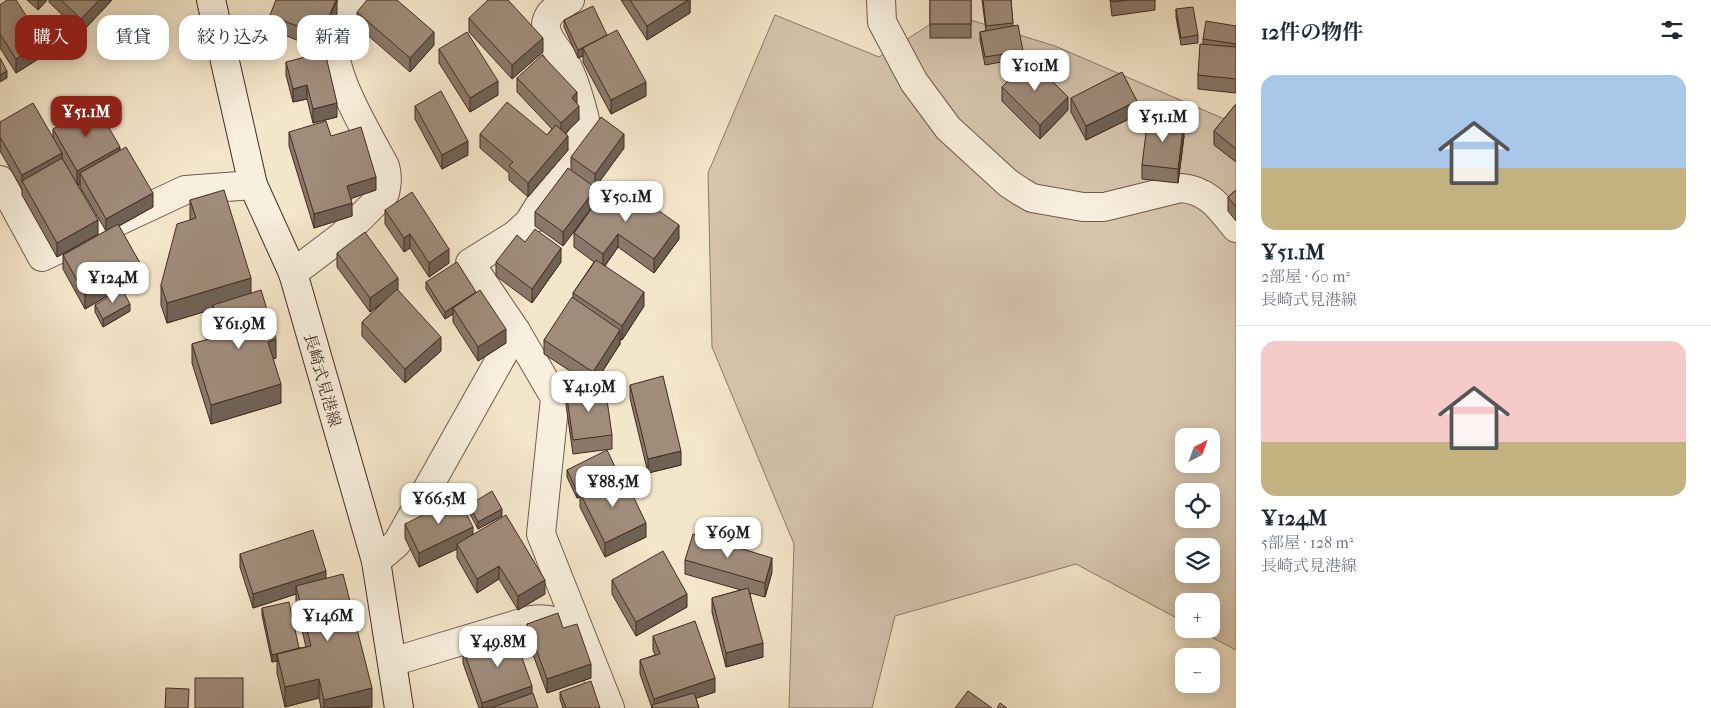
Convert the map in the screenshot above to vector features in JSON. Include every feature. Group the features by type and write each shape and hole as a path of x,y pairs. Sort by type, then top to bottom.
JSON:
{"street":[{"name":"長崎式見港線","path":"211,0 253,185 292,273 376,561 399,708"},
{"path":"292,273 342,236 385,193 388,174 354,108 335,54 335,44 354,0"},
{"path":"570,0 550,13 546,28 548,36 565,61 582,103 587,128 529,222 515,236 470,263 516,331 555,398 542,534 610,708"},
{"path":"881,0 882,22 914,82 948,128 1008,183 1020,191 1032,198 1084,207 1104,207 1181,188 1191,189 1206,194 1236,228"},
{"path":"0,180 42,257 185,190 253,185"},
{"path":"376,561 397,543 516,331"},
{"path":"392,662 544,618 563,624 582,638"}],"shaded area":[{"path":"948,13 1055,46 1236,124 1236,650 1213,638 1220,638 1220,593 1175,593 1175,617 1076,564 895,616 872,708 789,708 794,544 712,347 708,173 775,15 879,57"}],"building":[{"path":"7,0 16,0 26,15 15,15 15,57 0,34 0,5"},
{"path":"61,0 99,0 85,15 77,15"},
{"path":"276,0 336,0 330,15 297,15 297,26 287,22 287,15 270,15"},
{"path":"367,0 397,0 434,32 410,58 369,22 369,15 360,15 357,12"},
{"path":"488,0 508,0 543,38 512,65 469,18"},
{"path":"630,0 688,0 647,26"},
{"path":"930,0 971,0 971,24 930,24"},
{"path":"983,0 1011,0 1013,23 986,26"},
{"path":"593,6 607,35 578,50 564,20"},
{"path":"1193,7 1198,35 1181,38 1176,9"},
{"path":"1206,21 1236,26 1236,44 1203,39"},
{"path":"1018,25 1023,51 985,57 980,32"},
{"path":"617,30 646,82 611,100 583,48"},
{"path":"467,32 498,81 470,98 439,49"},
{"path":"1200,44 1236,47 1236,79 1198,75"},
{"path":"542,55 577,92 572,98 579,106 561,123 517,78"},
{"path":"0,58 7,71 0,75"},
{"path":"297,59 327,60 337,103 313,109 307,85 293,89 286,62"},
{"path":"1030,59 1068,97 1040,125 1002,87"},
{"path":"1122,72 1137,101 1086,126 1071,98"},
{"path":"441,91 468,141 442,155 415,106"},
{"path":"507,102 547,135 556,125 568,136 528,183 509,166 513,162 480,134"},
{"path":"33,103 62,153 22,175 0,137 0,122"},
{"path":"1236,104 1236,149 1214,131"},
{"path":"96,105 120,147 77,171 53,129"},
{"path":"601,117 624,134 595,174 571,157"},
{"path":"1148,117 1184,122 1178,169 1142,165"},
{"path":"326,121 331,136 361,127 376,177 347,186 352,203 314,214 289,132"},
{"path":"126,147 153,193 106,219 80,173"},
{"path":"62,158 98,220 57,243 22,181"},
{"path":"568,168 596,188 563,232 535,212"},
{"path":"609,184 624,195 628,189 679,225 654,259 618,234 603,254 574,233"},
{"path":"224,190 251,278 167,303 161,285 177,224 196,218 190,200"},
{"path":"1236,190 1236,207 1228,197"},
{"path":"412,192 449,249 429,263 410,234 404,238 385,210"},
{"path":"118,224 140,263 85,295 63,255"},
{"path":"535,229 561,248 532,289 496,262 517,235 525,242"},
{"path":"365,232 398,278 370,298 337,253"},
{"path":"596,260 644,292 622,326 573,293"},
{"path":"457,262 476,292 445,312 426,282"},
{"path":"122,289 130,304 103,319 95,305"},
{"path":"397,289 441,337 405,369 362,322"},
{"path":"261,290 276,339 268,342 281,384 211,405 192,344 222,335 213,305"},
{"path":"480,290 506,329 478,347 453,308"},
{"path":"572,297 620,330 593,372 544,340"},
{"path":"663,376 681,451 648,459 630,385"},
{"path":"605,386 612,435 573,440 566,391"},
{"path":"607,450 617,471 577,491 567,470"},
{"path":"622,473 646,523 605,543 580,493"},
{"path":"492,491 502,509 478,522 469,505"},
{"path":"458,497 473,527 419,553 405,524"},
{"path":"506,515 545,580 518,596 499,566 477,579 457,544"},
{"path":"313,530 326,571 253,594 240,554"},
{"path":"693,534 772,558 765,583 685,560"},
{"path":"663,551 687,594 636,622 612,580"},
{"path":"343,574 372,688 324,700 319,679 285,687 277,654 311,646 296,586"},
{"path":"748,588 763,643 726,653 712,598"},
{"path":"289,602 299,648 272,655 262,608"},
{"path":"558,613 563,628 577,624 591,664 547,679 527,624"},
{"path":"695,621 715,678 654,699 640,660 660,654 653,636"},
{"path":"513,632 532,686 482,703 463,649"},
{"path":"195,678 243,678 243,708 195,708"},
{"path":"591,681 600,708 566,708 560,692"},
{"path":"166,688 189,689 188,708 165,708"},
{"path":"968,691 992,708 955,708"},
{"path":"533,693 538,708 491,708"},
{"path":"694,693 699,708 653,708 652,705"},
{"path":"1000,703 1007,708 997,708"}]}
